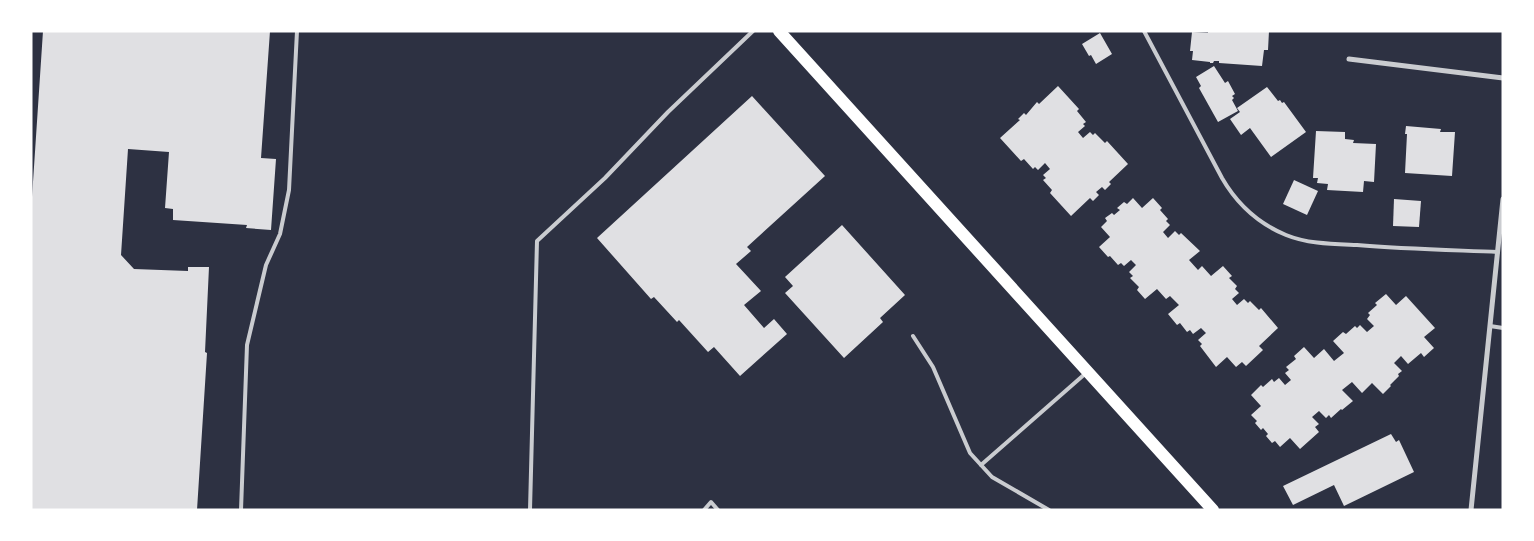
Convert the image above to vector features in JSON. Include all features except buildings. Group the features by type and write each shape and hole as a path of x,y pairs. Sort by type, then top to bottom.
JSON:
{"main road":[{"path":"779,31 1213,510"}],"street":[{"path":"1350,59 1503,78"},
{"path":"1470,510 1503,199"}],"lane":[{"path":"241,510 247,345 266,265 280,234 289,190 297,31"},
{"path":"530,510 537,241 605,178 668,112 753,31"},
{"path":"1144,31 1231,194 1254,217 1284,234 1312,242 1407,249 1498,252"},
{"path":"1490,326 1503,328"},
{"path":"913,336 933,367 970,453 992,477 1049,510"},
{"path":"981,465 1088,372"},
{"path":"704,510 712,502 718,510"}]}
